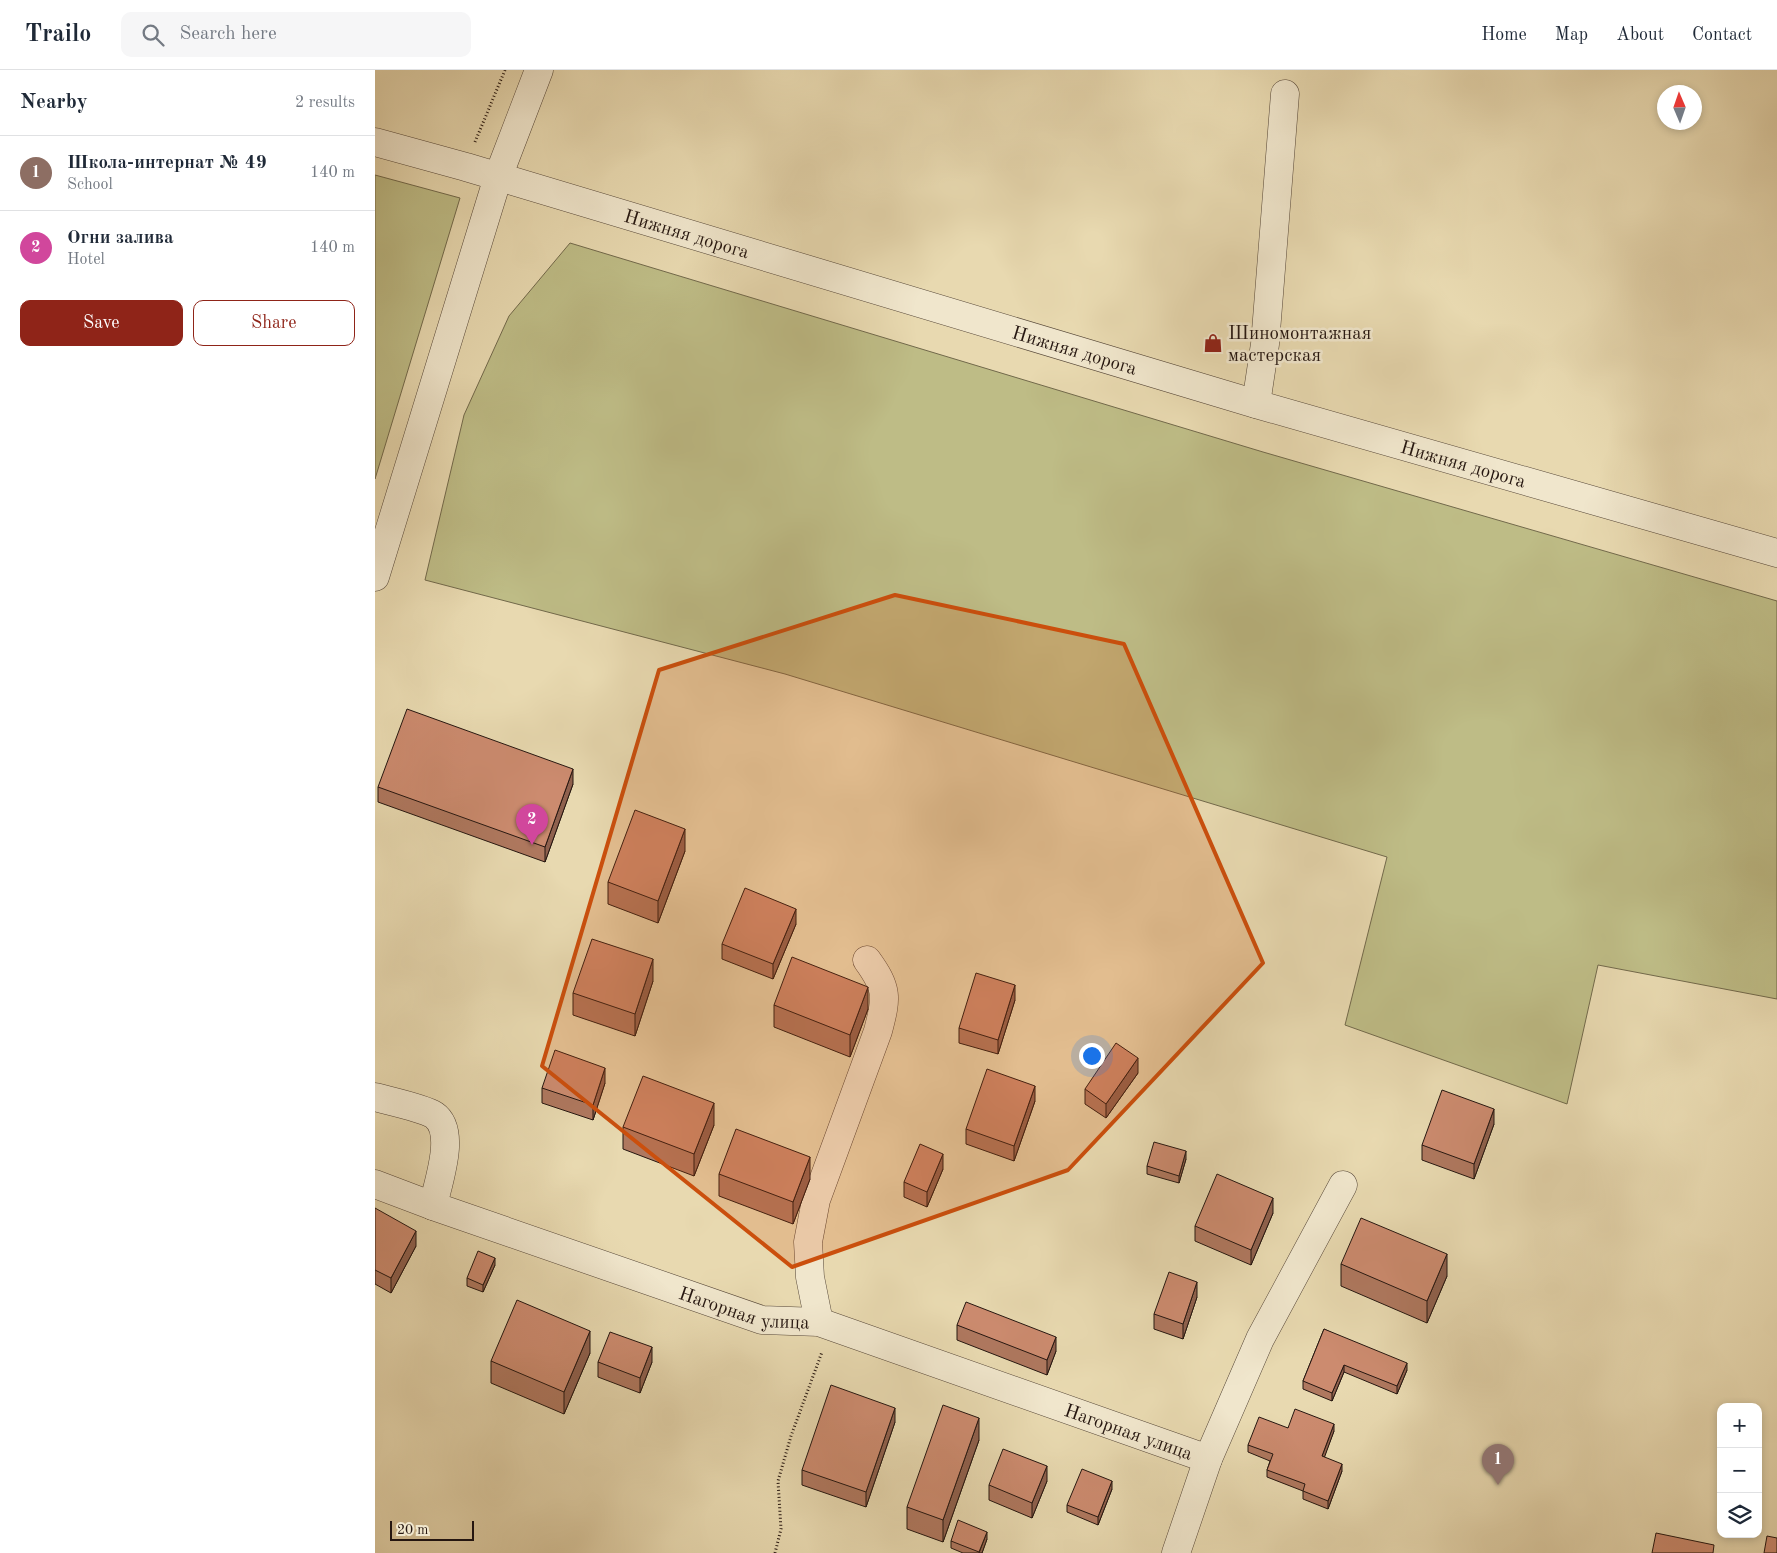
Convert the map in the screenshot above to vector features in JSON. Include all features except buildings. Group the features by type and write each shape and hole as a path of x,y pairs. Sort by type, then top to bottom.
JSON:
{"street":[{"path":"375,576 498,177 539,70"},
{"path":"1256,404 1265,344 1285,94"},
{"name":"Нижняя дорога","path":"375,142 498,177 1256,404 1777,553"},
{"path":"826,1324 810,1277 808,1242 815,1200 878,1031 885,1004 882,981 867,960"},
{"path":"375,1097 433,1114 444,1124 447,1138 433,1206"},
{"name":"Нагорная улица","path":"375,1184 433,1206 762,1320 826,1324 1208,1459"},
{"path":"1176,1553 1208,1459 1260,1339 1343,1185"}],"path":[{"path":"473,146 505,70"},
{"path":"775,1553 781,1529 778,1481 826,1324"}],"highlighted area":[{"path":"895,595 1124,644 1263,963 1068,1170 792,1267 542,1066 659,670"}],"shaded area":[{"path":"375,175 460,198 375,479"},
{"path":"570,243 1263,452 1777,601 1777,999 1598,965 1567,1104 1345,1025 1387,857 785,674 425,580 464,415 509,316"}],"place":[{"name":"Шиномонтажная мастерская","path":"1213,343"},
{"name":"Огни залива","path":"532,845"},
{"name":"Школа-интернат № 49","path":"1498,1485"}]}
